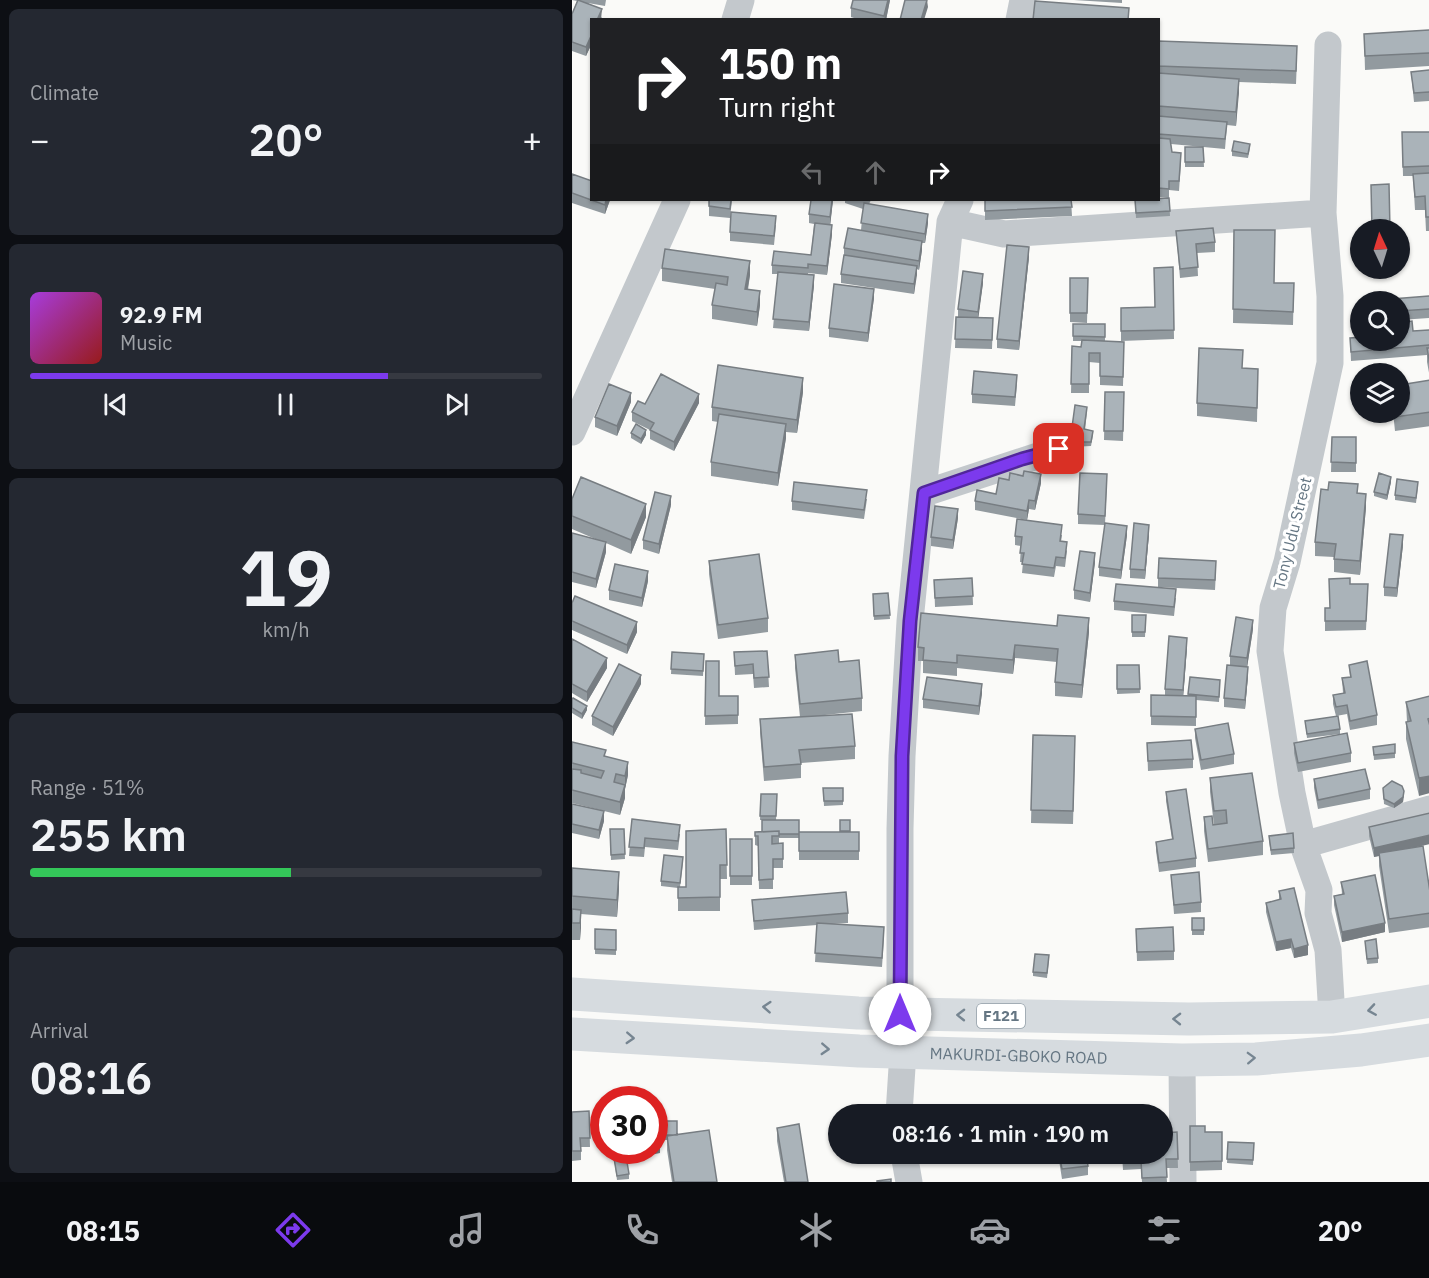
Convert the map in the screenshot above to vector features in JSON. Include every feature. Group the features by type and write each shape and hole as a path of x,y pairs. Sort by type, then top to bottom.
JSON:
{"main road":[{"name":"F121","path":"572,994 900,1014 1189,1019 1332,1017 1430,1001"},
{"name":"MAKURDI-GBOKO ROAD","path":"572,1034 903,1053 1182,1060 1256,1059 1361,1050 1430,1040"}],"street":[{"path":"736,18 741,0"},
{"path":"1019,18 1023,0"},
{"name":"Tony Udu Street","path":"1328,45 1323,213 1330,297 1330,363 1271,628 1270,651 1303,845 1319,890 1318,913 1328,950 1332,1017"},
{"path":"572,432 677,201"},
{"path":"900,1104 903,1053 900,1014 900,829 906,636 955,211 1004,234 1323,213"},
{"path":"924,493 1022,459 1059,449"},
{"path":"1303,845 1430,809"},
{"path":"1182,1060 1183,1182"},
{"path":"906,1164 909,1182"}],"building":[{"path":"578,0 602,9 598,18 590,18 590,38 586,47 572,42 572,14"},
{"path":"853,0 888,0 884,16 851,8"},
{"path":"905,0 927,0 922,18 900,18"},
{"path":"1035,1 1129,8 1128,18 1033,18"},
{"path":"1430,30 1430,53 1365,56 1364,34"},
{"path":"1160,41 1297,46 1296,71 1160,66"},
{"path":"1430,70 1430,92 1414,93 1411,72"},
{"path":"1160,73 1239,79 1236,112 1160,106"},
{"path":"1160,116 1227,122 1225,139 1160,134"},
{"path":"1402,132 1430,132 1430,166 1403,167"},
{"path":"1160,138 1170,139 1172,152 1181,153 1179,181 1169,181 1169,189 1160,188"},
{"path":"1234,141 1250,144 1248,154 1232,151"},
{"path":"1185,147 1203,147 1204,162 1185,162"},
{"path":"1430,173 1430,217 1426,217 1425,196 1415,197 1413,174"},
{"path":"572,174 590,180 590,200 572,193"},
{"path":"1389,184 1390,219 1372,219 1371,185"},
{"path":"1169,198 1170,211 1136,213 1135,201 1160,201 1160,199"},
{"path":"594,201 606,201 605,205"},
{"path":"709,201 731,201 730,209 709,206"},
{"path":"811,201 832,201 830,217 809,214"},
{"path":"985,201 1071,201 1072,207 985,211"},
{"path":"864,203 928,214 925,234 861,223"},
{"path":"731,212 776,216 774,236 730,232"},
{"path":"815,223 832,225 827,266 808,264 808,268 772,265 774,251 811,255"},
{"path":"848,228 922,241 919,261 844,248"},
{"path":"1213,228 1215,242 1196,244 1198,267 1180,269 1176,231"},
{"path":"1234,230 1275,230 1274,283 1294,283 1293,312 1233,309"},
{"path":"1007,245 1029,247 1019,341 997,339"},
{"path":"665,249 750,261 745,289 760,291 757,312 712,305 716,283 727,285 728,277 662,268"},
{"path":"844,255 917,266 914,284 841,274"},
{"path":"1173,267 1174,330 1121,331 1121,308 1155,307 1154,268"},
{"path":"963,271 983,274 978,312 958,309"},
{"path":"778,272 814,275 809,322 773,319"},
{"path":"1070,278 1088,278 1087,313 1070,313"},
{"path":"834,284 874,289 868,333 829,328"},
{"path":"1430,296 1430,309 1410,310 1410,298"},
{"path":"956,317 993,318 992,340 955,339"},
{"path":"1410,321 1412,321 1413,331 1430,330 1430,345 1410,347"},
{"path":"1073,324 1105,324 1105,337 1073,336"},
{"path":"1082,340 1124,342 1123,377 1100,376 1100,353 1089,353 1089,384 1071,384 1072,346 1081,347"},
{"path":"1199,348 1243,350 1242,368 1258,369 1257,408 1197,403"},
{"path":"1427,348 1430,348 1430,365"},
{"path":"718,365 803,378 797,420 712,407"},
{"path":"974,371 1017,375 1015,397 972,394"},
{"path":"661,374 699,394 674,442 650,430 654,423 632,412 638,401 645,404"},
{"path":"1430,380 1430,412 1410,415 1410,383"},
{"path":"609,384 631,393 617,426 595,417"},
{"path":"1105,392 1124,392 1123,431 1104,431"},
{"path":"1075,405 1087,407 1084,429 1093,431 1091,442 1070,442"},
{"path":"719,414 786,424 778,473 711,462"},
{"path":"636,424 646,430 641,439 631,433"},
{"path":"1332,437 1356,437 1356,463 1331,462"},
{"path":"1024,471 1041,474 1035,501 1029,500 1027,511 975,501 977,490 996,494 999,478 1009,480 1010,473 1023,476"},
{"path":"1080,473 1107,474 1105,516 1078,514"},
{"path":"1379,473 1391,477 1387,495 1374,492"},
{"path":"581,477 646,504 631,540 572,516 572,499"},
{"path":"1397,479 1418,482 1416,498 1395,495"},
{"path":"794,482 867,490 864,510 792,501"},
{"path":"1329,482 1358,484 1357,493 1366,494 1360,561 1334,559 1336,544 1315,542 1321,489 1328,490"},
{"path":"655,492 671,496 659,544 643,540"},
{"path":"935,506 958,509 953,540 931,537"},
{"path":"1017,519 1062,525 1060,541 1067,542 1065,558 1056,557 1054,568 1022,564 1024,553 1020,553 1022,537 1015,536"},
{"path":"1105,523 1127,526 1121,570 1099,567"},
{"path":"1134,523 1149,525 1145,570 1130,569"},
{"path":"572,533 606,542 596,579 572,572"},
{"path":"1390,534 1403,535 1397,588 1384,587"},
{"path":"1080,551 1095,553 1090,593 1074,590"},
{"path":"759,554 768,618 718,625 709,561"},
{"path":"1159,558 1216,561 1215,580 1158,578"},
{"path":"615,564 648,571 642,598 609,590"},
{"path":"972,578 973,596 935,598 934,580"},
{"path":"1350,578 1350,584 1368,584 1366,621 1325,621 1325,608 1330,608 1329,579"},
{"path":"1116,584 1176,589 1174,607 1114,601"},
{"path":"888,593 890,615 874,616 873,594"},
{"path":"575,596 637,622 627,645 572,621 572,603"},
{"path":"921,613 1057,626 1058,615 1089,618 1082,685 1055,682 1058,649 1015,645 1013,660 957,655 957,663 923,660 924,648 918,647"},
{"path":"1132,615 1146,615 1145,632 1132,632"},
{"path":"1236,617 1253,620 1247,658 1230,656"},
{"path":"1169,636 1187,638 1183,690 1165,689"},
{"path":"572,639 607,658 587,692 572,684"},
{"path":"838,650 839,662 859,660 862,698 800,704 795,655"},
{"path":"767,651 769,677 754,678 753,664 735,666 734,652"},
{"path":"672,652 704,654 703,671 671,669"},
{"path":"706,661 719,661 719,696 738,696 738,715 705,716"},
{"path":"1367,661 1377,715 1350,721 1347,705 1336,707 1333,695 1345,693 1342,678 1351,677 1349,665"},
{"path":"619,664 641,675 613,727 592,716"},
{"path":"1117,665 1139,665 1140,689 1117,689"},
{"path":"1227,665 1248,667 1245,700 1224,698"},
{"path":"927,677 982,684 979,706 923,699"},
{"path":"1190,677 1220,680 1219,697 1188,694"},
{"path":"1151,695 1196,696 1196,717 1151,716"},
{"path":"1430,696 1430,718 1428,719 1430,776 1419,778 1406,722 1411,721 1406,702"},
{"path":"573,698 587,706 582,714 572,708"},
{"path":"852,714 855,746 799,750 801,764 764,767 760,719"},
{"path":"1338,716 1340,729 1307,734 1305,721"},
{"path":"1228,723 1234,754 1201,760 1195,729"},
{"path":"1347,733 1351,753 1298,763 1294,743"},
{"path":"1033,735 1075,736 1073,811 1031,810"},
{"path":"1191,740 1193,759 1148,761 1147,743"},
{"path":"572,742 606,750 604,756 628,762 625,776 616,774 614,782 625,785 620,802 572,790 572,769 601,778 604,771 572,763"},
{"path":"1395,744 1395,753 1374,755 1373,747"},
{"path":"1365,769 1370,789 1318,800 1314,779"},
{"path":"1252,773 1263,841 1208,849 1204,817 1212,816 1213,825 1227,823 1226,810 1214,811 1210,778"},
{"path":"1392,781 1402,786 1404,791 1403,797 1394,804 1384,799 1383,788"},
{"path":"823,788 843,788 843,801 824,801"},
{"path":"1186,789 1196,858 1159,863 1156,842 1173,839 1166,792"},
{"path":"761,794 777,794 776,816 760,816"},
{"path":"572,804 604,811 599,830 572,824"},
{"path":"1430,813 1430,835 1374,848 1369,827"},
{"path":"632,819 680,825 678,841 645,838 644,848 629,847"},
{"path":"762,820 799,820 799,834 779,834 779,831 762,832"},
{"path":"840,820 850,820 850,831 840,831"},
{"path":"610,829 624,829 625,854 611,855"},
{"path":"726,829 727,865 720,865 720,897 678,898 678,887 686,887 686,831"},
{"path":"779,831 779,836 772,836 772,844 783,843 783,859 773,859 773,879 759,880 758,836 755,836 755,832"},
{"path":"799,832 859,832 859,851 799,851"},
{"path":"1293,833 1294,848 1271,850 1269,836"},
{"path":"730,839 752,839 752,876 730,876"},
{"path":"1423,846 1430,892 1430,913 1389,919 1379,853"},
{"path":"664,855 683,857 680,883 661,881"},
{"path":"572,868 619,872 617,900 572,896"},
{"path":"1199,872 1201,902 1174,905 1171,875"},
{"path":"1375,875 1385,923 1342,932 1334,896 1344,894 1341,882"},
{"path":"1294,888 1308,945 1294,949 1291,939 1276,942 1266,903 1281,899 1279,891"},
{"path":"846,892 848,913 754,921 752,900"},
{"path":"572,909 581,910 580,923 572,923"},
{"path":"1192,918 1204,918 1204,930 1192,930"},
{"path":"817,923 884,927 882,958 815,953"},
{"path":"1173,927 1174,951 1137,952 1136,929"},
{"path":"595,929 616,930 616,950 595,949"},
{"path":"1376,939 1378,958 1367,959 1365,941"},
{"path":"1035,954 1049,955 1047,973 1033,972"},
{"path":"589,1111 590,1138 580,1138 581,1151 572,1151 572,1112"},
{"path":"668,1121 677,1121 677,1135 668,1135"},
{"path":"799,1124 808,1182 786,1182 777,1128"},
{"path":"1190,1126 1205,1126 1205,1132 1222,1132 1222,1161 1190,1162"},
{"path":"709,1130 717,1182 674,1182 668,1136"},
{"path":"1173,1132 1177,1132 1178,1159 1173,1159"},
{"path":"1228,1142 1254,1143 1253,1160 1227,1159"},
{"path":"615,1164 627,1164 629,1174 617,1176"},
{"path":"1061,1164 1088,1164 1088,1166 1062,1169"},
{"path":"1141,1164 1166,1164 1167,1177 1142,1178"},
{"path":"891,1179 891,1182 877,1182 877,1181"}],"route":[{"path":"900,1014 902,756 910,621 924,493 1022,459 1059,449"}]}
